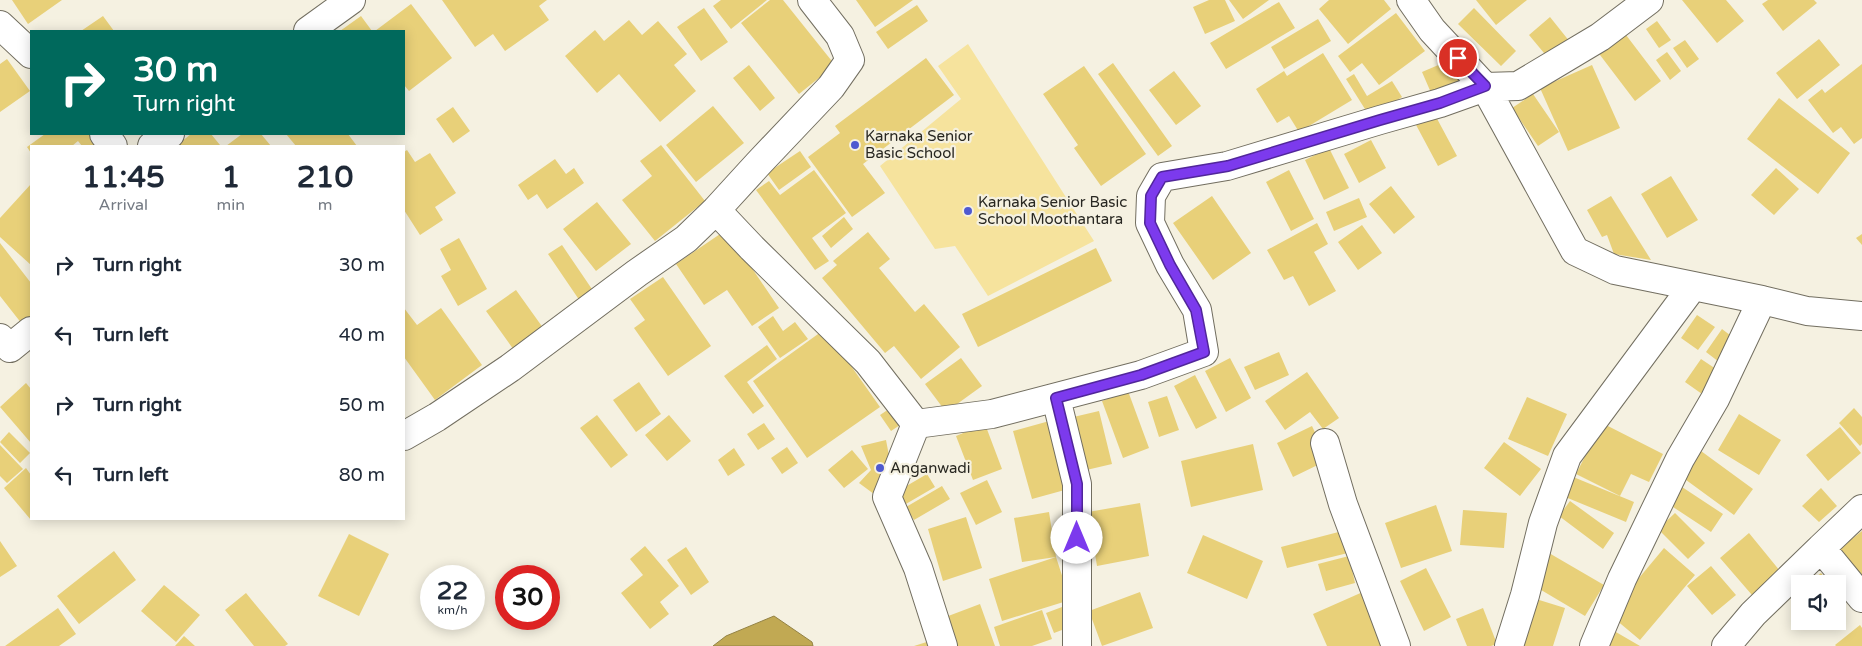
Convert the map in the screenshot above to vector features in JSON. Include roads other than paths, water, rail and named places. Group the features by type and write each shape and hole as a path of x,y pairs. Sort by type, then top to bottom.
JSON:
{"street":[{"path":"309,30 351,0"},
{"path":"405,435 518,362 636,273 686,239 716,210 831,87 850,60 840,36 812,0"},
{"path":"1411,0 1432,30 1485,86 1575,250 1615,270 1807,311 1862,316"},
{"path":"916,424 992,414 1141,375 1204,352 1196,310 1170,265 1150,223 1151,196 1162,177 1228,166 1440,103 1485,86 1518,86 1600,38 1648,0"},
{"path":"0,25 30,53"},
{"path":"154,145 168,135"},
{"path":"716,210 868,362 916,424"},
{"path":"1509,646 1525,595 1543,523 1567,456 1693,286"},
{"path":"1594,646 1622,579 1680,459 1715,399 1762,300"},
{"path":"3,351 30,332"},
{"path":"1056,398 1077,484 1077,646"},
{"path":"916,424 887,497 918,568 943,646"},
{"path":"1325,443 1344,504 1396,646"},
{"path":"1726,646 1753,614 1862,509"},
{"path":"1821,548 1862,598"}],"place":[{"name":"Karnaka Senior Basic School","path":"855,145"},
{"name":"Karnaka Senior Basic School Moothantara","path":"968,211"},
{"name":"Anganwadi","path":"880,468"}]}
